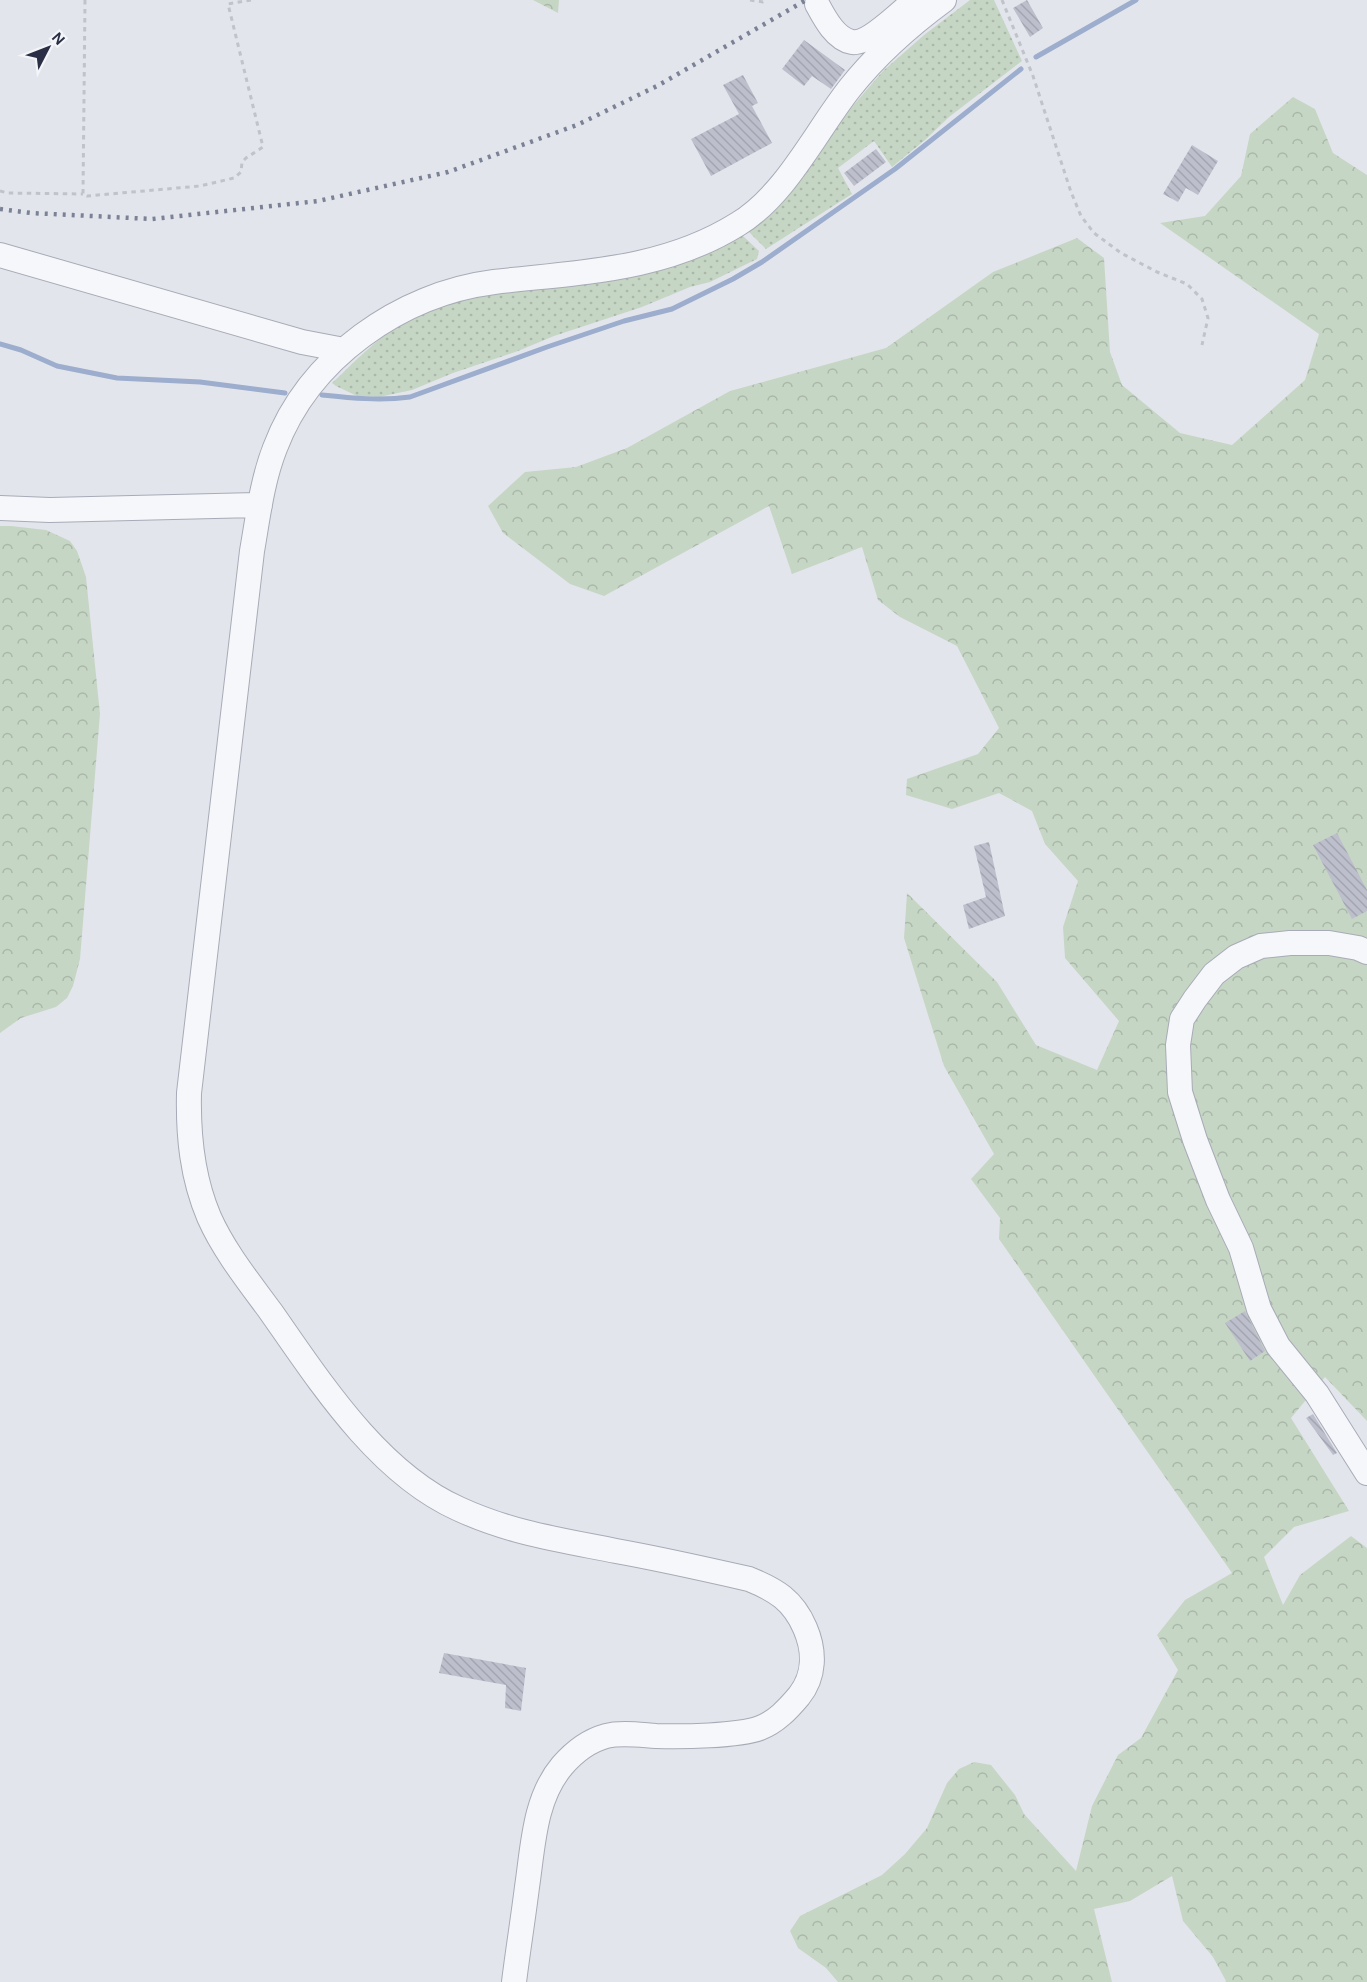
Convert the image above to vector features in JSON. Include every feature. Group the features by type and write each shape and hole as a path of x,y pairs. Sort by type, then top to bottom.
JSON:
{"street":[{"path":"817,4 827,22 851,42 862,41 876,32 915,0"},
{"path":"514,1982 536,1826 545,1796 562,1766 581,1747 609,1735 673,1737 748,1732 762,1727 791,1706 802,1692 810,1677 812,1665 810,1640 804,1624 789,1601 769,1587 749,1579 517,1532 457,1509 400,1472 339,1406 230,1254 210,1218 199,1189 191,1154 188,1126 189,1093 252,551 260,505 275,447 292,413 314,382 344,351 372,327 394,314 453,291 491,283 621,267 689,250 715,238 742,222 760,206 810,147 850,88 879,56 921,17 944,0"},
{"path":"0,255 302,342 344,351"},
{"path":"0,508 50,510 260,505"},
{"path":"1367,952 1358,948 1329,943 1290,943 1261,946 1236,957 1214,974 1195,999 1182,1019 1178,1046 1180,1092 1218,1200 1241,1248 1259,1309 1278,1346 1317,1394 1367,1473"}],"path":[{"path":"83,194 86,0"},
{"path":"0,191 87,196 200,186 234,178 240,172 242,162 263,147 228,2 251,0"},
{"path":"750,0 763,2 766,0"},
{"path":"1002,0 1033,76 1068,183 1082,216 1095,233 1121,253 1157,272 1187,284 1202,299 1208,318 1202,345"}],"green space":[{"path":"533,0 559,0 558,13"},
{"path":"970,0 994,0 1022,61 949,117 892,167 874,141 838,168 852,194 766,249 746,229 883,71 924,35"},
{"path":"1293,97 1315,109 1333,153 1367,175 1367,1421 1325,1377 1291,1418 1349,1511 1294,1527 1264,1557 1283,1605 1300,1575 1351,1536 1367,1548 1367,1982 1225,1982 1213,1957 1183,1921 1172,1876 1130,1901 1094,1909 1112,1982 838,1982 826,1968 798,1948 790,1931 800,1916 882,1875 905,1854 927,1828 947,1783 959,1769 974,1762 991,1765 1015,1795 1024,1814 1076,1871 1092,1806 1118,1755 1141,1738 1178,1670 1157,1635 1185,1600 1232,1573 999,1239 1000,1218 971,1179 994,1154 944,1066 904,938 907,893 997,982 1036,1045 1097,1070 1119,1021 1065,958 1063,927 1078,881 1045,844 1032,811 999,793 952,809 906,795 907,779 978,754 999,728 957,646 900,617 878,600 862,547 792,574 769,506 604,596 570,584 503,533 488,506 525,472 576,467 627,448 730,391 886,348 993,272 1077,238 1104,258 1110,352 1122,385 1180,433 1232,445 1305,380 1319,334 1160,223 1205,216 1241,176 1250,134"},
{"path":"742,235 759,251 757,259 710,282 690,287 642,307 554,336 412,390 379,397 357,396 332,383 391,331 429,311 460,300"},
{"path":"0,526 46,530 70,541 77,551 86,577 100,714 80,959 73,986 67,998 56,1007 21,1018 0,1033"}],"building":[{"path":"1027,0 1043,28 1030,37 1013,8"},
{"path":"804,40 845,70 831,89 812,76 804,86 782,69"},
{"path":"743,75 758,103 752,106 772,143 711,176 691,139 739,114 723,85"},
{"path":"1192,145 1218,161 1198,195 1186,188 1178,202 1163,194"},
{"path":"876,149 886,162 854,186 844,173"},
{"path":"1337,833 1367,890 1367,911 1352,919 1313,845"},
{"path":"989,842 1005,916 969,929 963,905 986,897 974,846"},
{"path":"1245,1311 1265,1351 1250,1361 1225,1323"},
{"path":"1313,1414 1337,1453 1333,1455 1306,1418"},
{"path":"444,1653 526,1668 521,1711 505,1708 506,1685 439,1673"}],"waterway":[{"path":"1036,57 1136,0"},
{"path":"322,395 377,399 410,397 624,321 672,309 762,262 895,169 1021,69"},
{"path":"0,344 21,350 57,366 117,378 200,382 285,393"}],"railway":[{"path":"0,209 31,213 152,219 318,201 448,172 577,125 657,86 806,0"}]}
